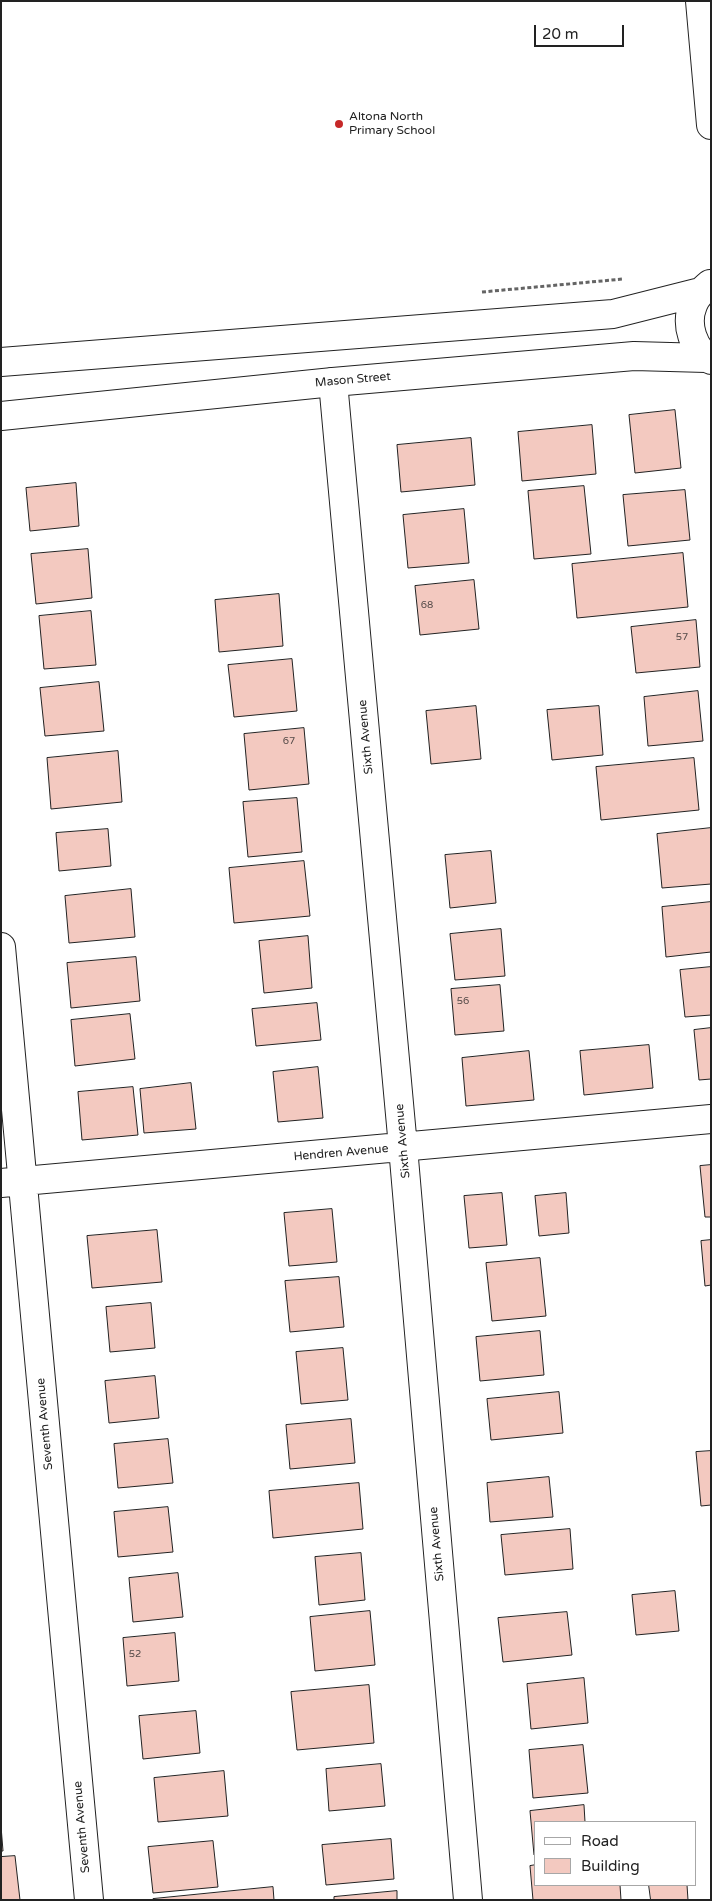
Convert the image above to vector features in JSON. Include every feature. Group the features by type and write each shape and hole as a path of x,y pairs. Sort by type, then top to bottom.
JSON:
{"street":[{"path":"700,1 711,125"},
{"path":"706,288 692,305 689,319 691,334 696,347 709,359"},
{"path":"1,362 614,314 706,288"},
{"name":"Mason Street","path":"1,416 334,382 634,356 709,359"},
{"name":"Sixth Avenue","path":"334,382 468,1900"},
{"name":"Seventh Avenue","path":"1,947 12,1183 89,1900"},
{"name":"Hendren Avenue","path":"12,1183 711,1119"}],"building":[{"path":"675,410 681,468 635,473 629,415"},
{"path":"592,425 596,474 522,481 518,432"},
{"path":"471,438 475,485 401,492 397,445"},
{"path":"76,483 79,526 30,531 26,488"},
{"path":"584,486 591,554 534,559 528,491"},
{"path":"685,490 690,540 628,546 623,495"},
{"path":"464,509 469,563 408,568 403,515"},
{"path":"88,549 92,598 36,604 31,554"},
{"path":"683,553 688,607 577,618 572,564"},
{"path":"474,580 479,629 420,635 415,586"},
{"path":"279,594 283,646 219,652 215,600"},
{"path":"91,611 96,665 44,669 39,616"},
{"path":"696,620 700,667 636,673 631,627"},
{"path":"292,659 297,711 234,717 228,665"},
{"path":"99,682 104,731 45,736 40,688"},
{"path":"698,691 703,741 648,746 644,697"},
{"path":"476,706 481,759 431,764 426,711"},
{"path":"599,706 603,755 552,760 547,710"},
{"path":"304,728 309,784 249,790 244,734"},
{"path":"118,751 122,802 51,809 47,758"},
{"path":"694,758 699,810 601,820 596,767"},
{"path":"297,798 302,852 248,857 243,802"},
{"path":"711,828 711,884 662,888 657,834"},
{"path":"108,829 111,866 59,871 56,833"},
{"path":"491,851 496,903 450,908 445,855"},
{"path":"304,861 310,916 234,923 229,868"},
{"path":"131,889 135,937 69,943 65,896"},
{"path":"711,902 711,952 666,957 662,907"},
{"path":"501,929 505,976 455,980 450,934"},
{"path":"308,936 312,988 264,993 259,941"},
{"path":"136,957 140,1001 71,1008 67,963"},
{"path":"711,967 711,1015 685,1017 680,970"},
{"path":"500,985 504,1031 455,1035 451,989"},
{"path":"317,1003 321,1040 256,1046 252,1009"},
{"path":"130,1014 135,1059 75,1066 71,1020"},
{"path":"711,1028 711,1079 699,1080 694,1030"},
{"path":"649,1045 653,1088 584,1095 580,1051"},
{"path":"529,1051 534,1100 466,1106 462,1058"},
{"path":"318,1067 323,1118 278,1122 273,1072"},
{"path":"191,1083 196,1129 144,1133 140,1089"},
{"path":"133,1087 138,1135 82,1140 78,1092"},
{"path":"711,1165 711,1217 705,1217 700,1166"},
{"path":"502,1193 507,1245 469,1248 464,1196"},
{"path":"566,1193 569,1233 539,1236 535,1196"},
{"path":"332,1209 337,1262 289,1266 284,1213"},
{"path":"157,1230 162,1282 92,1288 87,1236"},
{"path":"711,1240 711,1285 705,1286 701,1241"},
{"path":"540,1258 546,1316 492,1321 486,1263"},
{"path":"339,1277 344,1327 290,1332 285,1281"},
{"path":"151,1303 155,1348 110,1352 106,1307"},
{"path":"540,1331 544,1375 480,1381 476,1337"},
{"path":"343,1348 348,1400 301,1404 296,1352"},
{"path":"155,1376 159,1418 109,1423 105,1381"},
{"path":"559,1392 563,1433 491,1440 487,1399"},
{"path":"351,1419 355,1463 290,1469 286,1425"},
{"path":"168,1439 173,1483 118,1488 114,1444"},
{"path":"711,1451 711,1505 701,1506 696,1452"},
{"path":"549,1477 553,1517 490,1522 487,1483"},
{"path":"359,1483 363,1529 273,1538 269,1491"},
{"path":"168,1507 173,1552 118,1557 114,1512"},
{"path":"570,1529 573,1569 505,1575 501,1535"},
{"path":"361,1553 365,1600 319,1605 315,1557"},
{"path":"178,1573 183,1617 133,1622 129,1578"},
{"path":"675,1591 679,1631 636,1635 632,1595"},
{"path":"370,1611 375,1665 315,1671 310,1617"},
{"path":"567,1612 572,1655 503,1662 498,1618"},
{"path":"175,1633 179,1681 127,1686 123,1638"},
{"path":"584,1678 588,1723 531,1729 527,1684"},
{"path":"369,1685 374,1743 297,1750 291,1692"},
{"path":"196,1711 200,1753 143,1759 139,1716"},
{"path":"583,1745 588,1793 533,1798 529,1750"},
{"path":"381,1764 385,1806 329,1811 326,1769"},
{"path":"224,1771 228,1816 158,1822 154,1778"},
{"path":"584,1805 585,1821 534,1821 534,1855 530,1811"},
{"path":"1,1826 3,1851 1,1851"},
{"path":"391,1839 394,1879 326,1885 322,1845"},
{"path":"213,1841 218,1887 153,1893 148,1847"},
{"path":"15,1856 20,1900 1,1900 1,1857"},
{"path":"534,1865 534,1886 620,1886 621,1900 533,1900 530,1866"},
{"path":"649,1886 687,1886 688,1900 651,1900"},
{"path":"273,1887 274,1900 153,1900 153,1899"},
{"path":"397,1891 397,1900 334,1900 334,1897"}],"place":[{"name":"Altona North Primary School","path":"339,124"}]}
